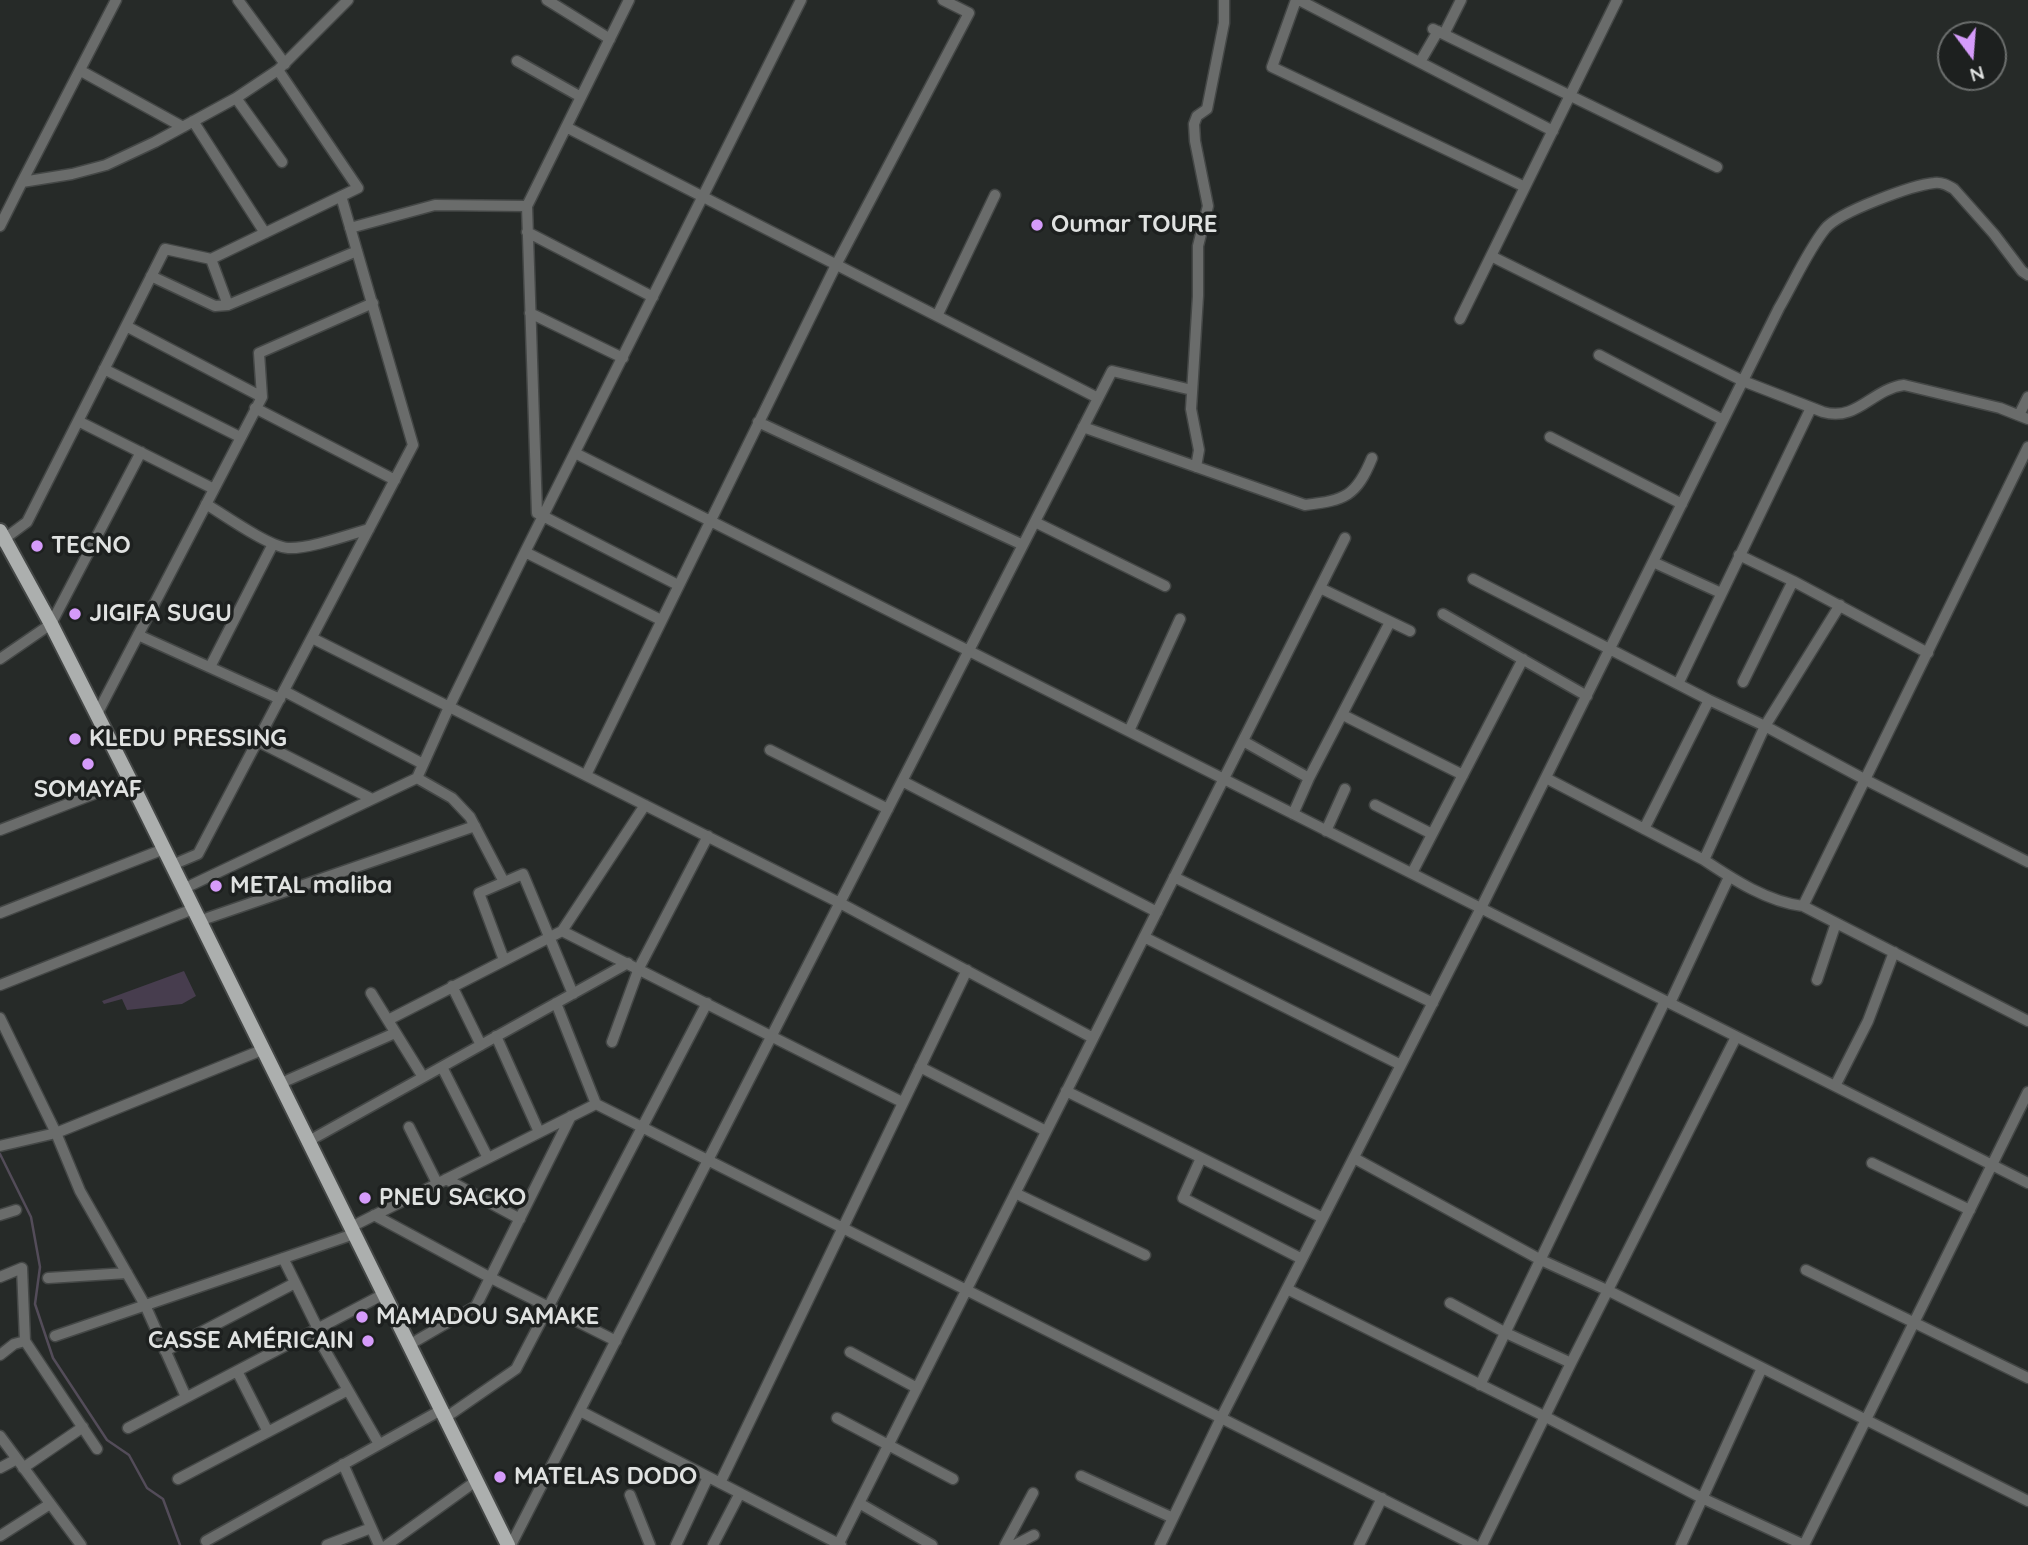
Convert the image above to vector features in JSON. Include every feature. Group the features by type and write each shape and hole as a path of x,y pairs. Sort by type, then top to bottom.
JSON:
{"main road":[{"path":"2,538 51,624 97,714 307,1142 510,1545"}],"street":[{"path":"0,226 116,0"},
{"path":"2,538 27,522 165,249 211,259 358,188 238,0"},
{"path":"22,182 106,165 236,98 282,67 348,0"},
{"path":"547,0 610,39"},
{"path":"629,0 527,206 537,513 678,586"},
{"path":"183,889 417,778 542,516 800,0"},
{"path":"586,775 836,265 969,13 943,0"},
{"path":"1196,467 1199,450 1191,409 1198,296 1198,246 1208,206 1194,124 1197,116 1207,108 1224,23 1224,0"},
{"path":"1525,187 1272,66 1298,0 1553,131"},
{"path":"1420,62 1461,0"},
{"path":"1460,319 1617,0"},
{"path":"1438,31 1717,167"},
{"path":"517,61 581,97"},
{"path":"81,71 183,127"},
{"path":"236,98 282,162"},
{"path":"193,121 265,233"},
{"path":"566,127 1098,398"},
{"path":"1160,1545 1221,1418 1481,908 1779,308 1826,226 1871,202 1934,183 1945,184 1954,189 2028,275"},
{"path":"937,316 995,195"},
{"path":"172,865 198,854 413,445 341,196"},
{"path":"350,228 435,205 527,206"},
{"path":"527,232 653,297"},
{"path":"151,276 215,306 228,305 357,251"},
{"path":"1491,256 1743,382 1834,415 1847,414 1889,387 1904,385 2000,408 2023,417 2028,397"},
{"path":"211,259 228,305"},
{"path":"97,714 262,397 259,353 373,303"},
{"path":"530,313 622,358"},
{"path":"126,327 262,397"},
{"path":"1599,355 1723,420"},
{"path":"104,369 240,437"},
{"path":"510,1545 1112,371 1192,390"},
{"path":"256,408 395,480"},
{"path":"1678,684 1811,408"},
{"path":"78,421 214,489"},
{"path":"758,422 1023,545"},
{"path":"1083,427 1305,505 1351,495 1363,480 1372,458"},
{"path":"1550,437 1682,504"},
{"path":"1803,906 2028,447"},
{"path":"0,659 51,624 141,453"},
{"path":"575,453 2028,1184"},
{"path":"206,505 273,544 286,548 298,548 369,529"},
{"path":"1035,522 1165,586"},
{"path":"580,1411 839,1545 1345,538"},
{"path":"210,667 273,544"},
{"path":"525,552 661,620"},
{"path":"1740,555 1793,580 1928,653"},
{"path":"1653,562 1721,593"},
{"path":"1473,579 2027,860"},
{"path":"1743,682 1793,580"},
{"path":"1320,588 1410,631"},
{"path":"1704,860 1765,726 1840,605"},
{"path":"1443,614 1587,696"},
{"path":"1129,731 1180,619"},
{"path":"1293,814 1390,622"},
{"path":"138,635 282,695 423,764"},
{"path":"312,638 840,903 1093,1038"},
{"path":"1412,873 1523,659"},
{"path":"1644,829 1709,700"},
{"path":"1343,715 1463,775"},
{"path":"257,741 372,799"},
{"path":"1243,741 1309,778"},
{"path":"770,750 888,809"},
{"path":"417,778 452,798 470,817 505,882"},
{"path":"1546,778 1704,860 1729,877 1787,904 1803,906 2028,1021"},
{"path":"0,830 130,780"},
{"path":"902,781 1157,912"},
{"path":"1326,831 1345,789"},
{"path":"387,1020 562,931 645,805"},
{"path":"1375,805 1432,834"},
{"path":"0,985 196,915 475,826"},
{"path":"612,1042 639,968 708,836"},
{"path":"0,913 164,849"},
{"path":"504,960 479,893 523,874 573,993"},
{"path":"1174,877 1433,1003"},
{"path":"1480,1385 1729,877"},
{"path":"1818,980 1836,923"},
{"path":"562,931 902,1102"},
{"path":"1144,937 1401,1065"},
{"path":"1835,1086 1868,1021 1894,952"},
{"path":"307,1142 628,963"},
{"path":"720,1483 967,970"},
{"path":"452,986 481,1045"},
{"path":"371,993 423,1077"},
{"path":"556,1003 596,1104 1475,1545"},
{"path":"206,1541 379,1444 443,1414 516,1369 707,1003"},
{"path":"0,1018 56,1133 80,1191 145,1305 186,1397"},
{"path":"279,1084 395,1032"},
{"path":"496,1036 539,1132"},
{"path":"1482,1545 1736,1037"},
{"path":"0,1146 56,1133 262,1050"},
{"path":"442,1067 488,1158"},
{"path":"920,1067 1046,1131"},
{"path":"1066,1091 1323,1218"},
{"path":"1287,1289 1546,1417 1702,1498 1804,1545 2028,1092"},
{"path":"55,1336 283,1258 352,1230 374,1215 596,1104"},
{"path":"408,1345 476,1306 570,1116"},
{"path":"409,1127 442,1181 520,1219"},
{"path":"1201,1158 1183,1198 1302,1259"},
{"path":"1353,1158 1541,1260 1609,1291 2028,1501"},
{"path":"1872,1163 1970,1210"},
{"path":"1015,1193 1145,1255"},
{"path":"0,1215 16,1210"},
{"path":"374,1215 616,1341"},
{"path":"283,1258 316,1330 379,1444"},
{"path":"0,1277 22,1268 25,1341 97,1449"},
{"path":"1807,1270 2028,1378"},
{"path":"48,1279 127,1273"},
{"path":"166,1351 295,1283"},
{"path":"128,1428 384,1294"},
{"path":"1450,1303 1571,1363"},
{"path":"0,1355 14,1344 25,1341"},
{"path":"850,1352 917,1388"},
{"path":"1681,1545 1762,1368"},
{"path":"237,1371 268,1432"},
{"path":"178,1479 348,1390"},
{"path":"837,1418 953,1479"},
{"path":"0,1468 20,1463 83,1427"},
{"path":"0,1436 81,1545"},
{"path":"344,1464 379,1545"},
{"path":"1081,1476 1172,1518"},
{"path":"676,1545 708,1477"},
{"path":"387,1545 476,1481"},
{"path":"713,1545 740,1493"},
{"path":"1005,1545 1033,1493"},
{"path":"630,1494 650,1545"},
{"path":"1359,1545 1382,1499"},
{"path":"859,1503 932,1545"},
{"path":"0,1536 50,1504"},
{"path":"327,1545 371,1528"},
{"path":"1015,1545 1034,1535"}],"shaded area":[{"path":"184,971 196,996 182,1004 127,1010 122,999 104,1004 102,1001"}],"waterway":[{"path":"0,1154 31,1217 40,1267 35,1304 53,1358 107,1440 129,1455 147,1488 163,1499 180,1545"}],"place":[{"name":"Oumar TOURE","path":"1037,225"},
{"name":"TECNO","path":"37,546"},
{"name":"JIGIFA SUGU","path":"75,614"},
{"name":"KLEDU PRESSING","path":"75,739"},
{"name":"SOMAYAF","path":"88,764"},
{"name":"METAL maliba","path":"216,886"},
{"name":"PNEU SACKO","path":"365,1198"},
{"name":"MAMADOU SAMAKE","path":"362,1317"},
{"name":"CASSE AMÉRICAIN","path":"368,1341"},
{"name":"MATELAS DODO","path":"500,1477"}]}
